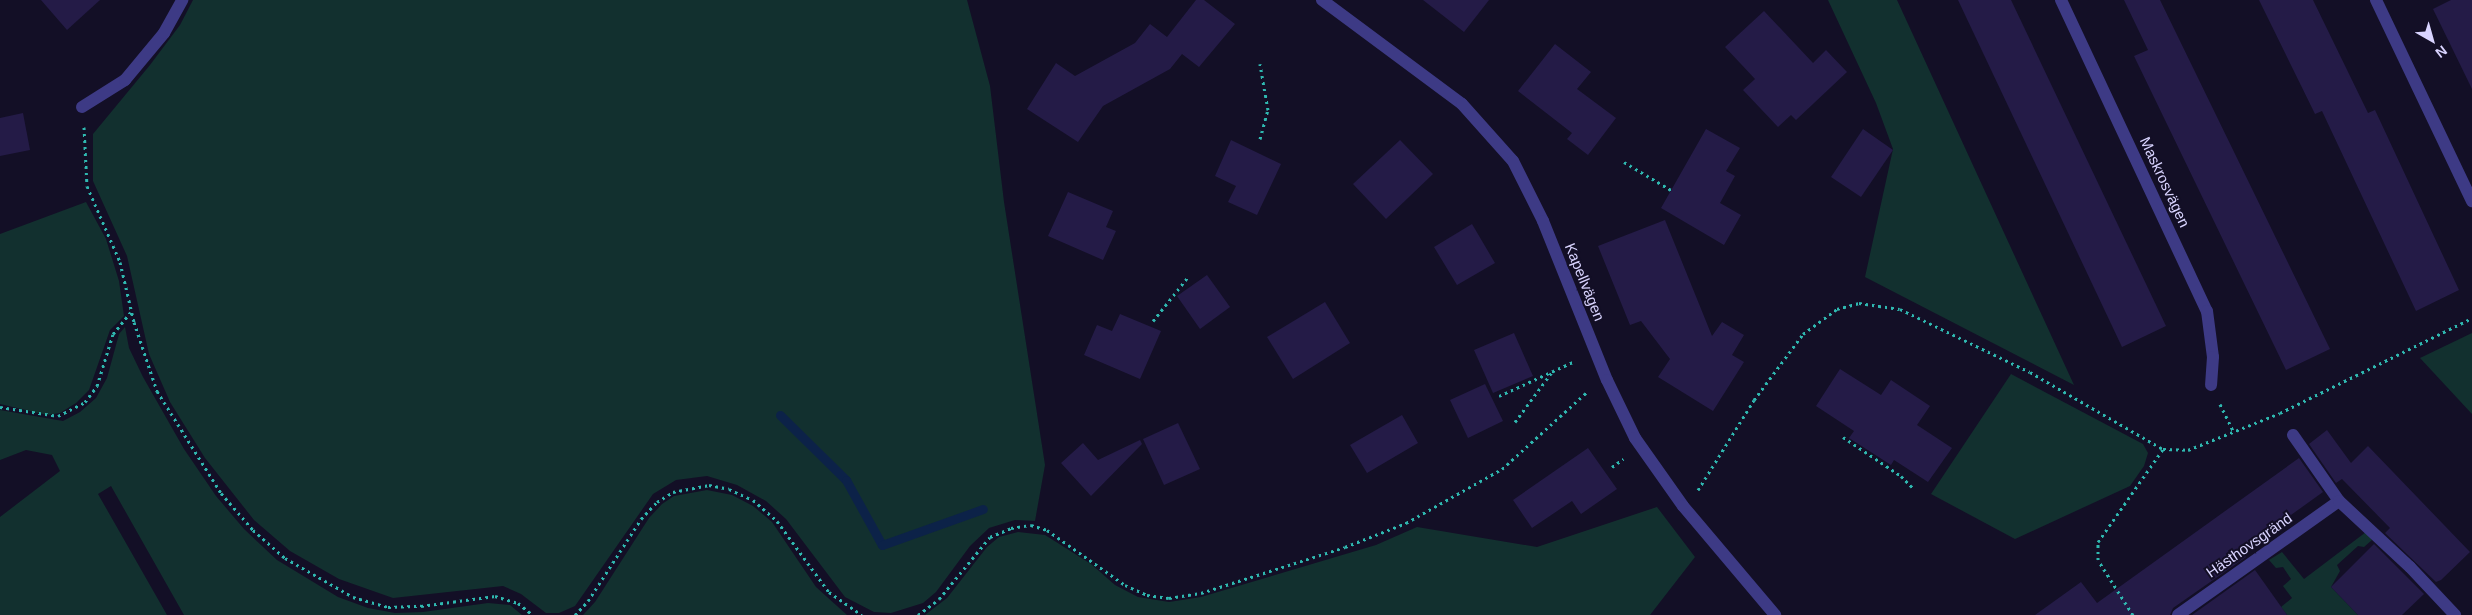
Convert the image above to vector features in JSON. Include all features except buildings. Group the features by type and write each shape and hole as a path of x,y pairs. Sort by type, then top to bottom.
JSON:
{"street":[{"path":"82,107 125,80 164,33 182,0"},
{"name":"Kapellvägen","path":"1322,0 1447,92 1501,146 1536,207 1634,438 1683,506 1775,615"},
{"name":"Maskrosvägen","path":"2061,0 2207,311 2213,357 2211,385"},
{"path":"2376,0 2472,200"},
{"path":"2293,435 2339,501 2410,567 2455,615"},
{"name":"Hästhovsgränd","path":"2178,615 2339,501"}],"path":[{"path":"1260,64 1268,110 1260,139"},
{"path":"82,107 87,186 120,262 132,312 157,391 177,428 221,492 253,530 285,558 353,597 388,607 421,606 495,596 518,603 533,615"},
{"path":"1624,162 1671,190"},
{"path":"1153,322 1188,277"},
{"path":"1683,506 1697,492 1764,385 1803,334 1836,309 1859,303 1900,309 2030,372 2164,449 2188,450 2289,409 2472,318"},
{"path":"0,407 58,416 85,402 97,386 113,334 132,312"},
{"path":"1498,396 1596,352"},
{"path":"1514,422 1552,372"},
{"path":"2211,385 2233,431"},
{"path":"918,615 939,599 990,537 1010,528 1031,525 1047,530 1125,585 1147,595 1169,598 1201,593 1345,547 1406,523 1502,469 1590,388"},
{"path":"1843,437 1901,476 1913,488"},
{"path":"2133,615 2098,560 2098,542 2164,449"},
{"path":"575,615 588,601 640,519 657,502 673,492 709,485 729,489 753,500 777,521 829,592 862,615"}],"green space":[{"path":"193,0 967,0 990,86 1004,202 1045,465 1035,521 1015,520 989,528 970,546 936,592 923,603 891,613 874,612 845,597 786,519 766,501 737,485 707,476 676,480 653,494 575,606 559,613 546,613 521,594 503,586 393,598 339,579 290,551 254,520 205,458 170,402 149,354 127,256 93,181 93,134 150,65 180,25"},
{"path":"1828,0 1897,0 2074,385 1865,277 1893,149 1876,103"},
{"path":"86,202 106,239 119,281 124,316 110,330 89,390 76,403 60,413 47,415 0,404 0,234"},
{"path":"125,327 129,348 143,377 184,449 216,496 244,529 277,560 338,597 368,608 395,613 423,612 488,603 510,605 522,615 184,615 111,486 98,494 167,615 0,615 0,517 60,471 52,455 26,450 0,460 0,410 63,421 80,412 96,398 107,378 119,334"},
{"path":"2472,333 2472,414 2420,358"},
{"path":"2011,374 2143,444 2148,453 2144,466 2130,486 2015,539 1931,494"},
{"path":"707,490 732,495 753,506 772,522 816,587 847,615 583,615 595,602 649,518 662,504 674,496"},
{"path":"1657,507 1695,557 1650,615 925,615 947,598 987,547 999,537 1018,532 1045,535 1091,564 1115,585 1138,597 1169,602 1201,597 1376,545 1417,527 1537,547"},
{"path":"2366,532 2372,540 2364,547 2358,546 2337,565 2340,571 2331,587 2358,615 2287,615 2281,607 2292,598 2283,586 2291,579 2283,567 2276,568 2269,560 2282,552 2304,579"}],"waterway":[{"path":"780,415 846,480 882,545 983,509"}]}
